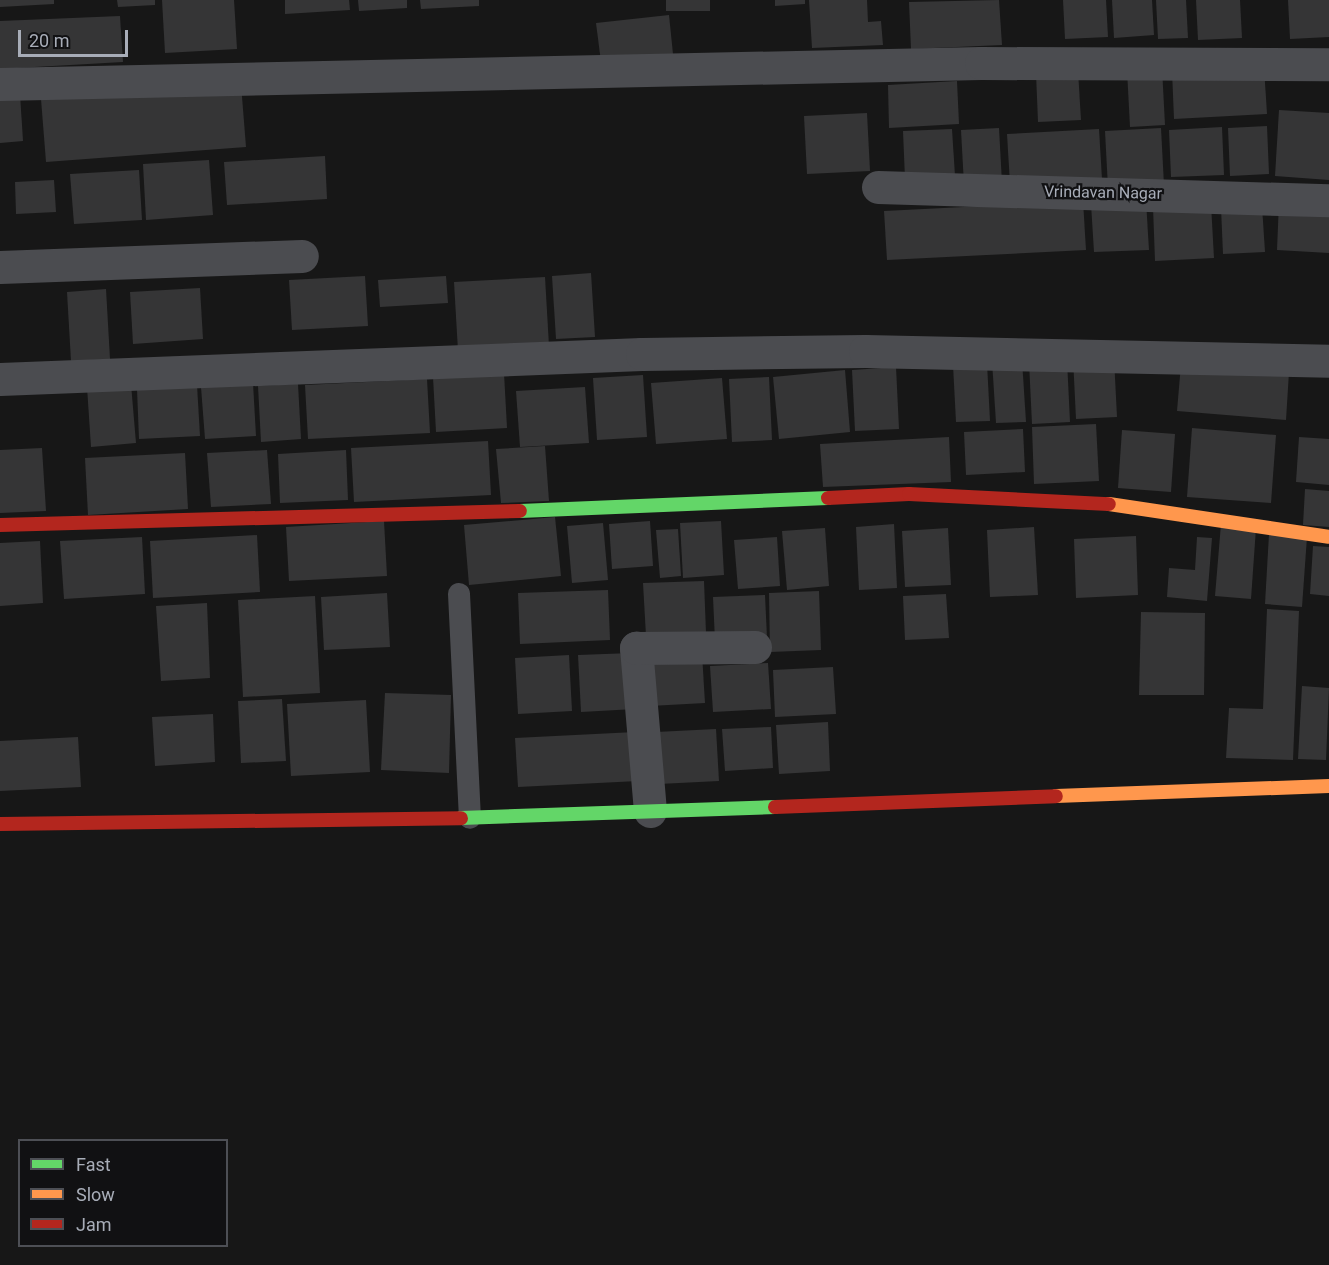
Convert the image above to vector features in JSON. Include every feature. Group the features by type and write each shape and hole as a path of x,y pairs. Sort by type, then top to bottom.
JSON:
{"street":[{"path":"0,84 969,64 1329,64"},
{"name":"Vrindavan Nagar","path":"878,187 1329,200"},
{"path":"0,267 302,256"},
{"path":"0,380 642,354 865,351 1329,361"},
{"path":"0,525 372,518 909,494 1077,499 1329,537"},
{"path":"650,811 636,648 755,647"},
{"path":"0,824 470,818 1329,786"}],"lane":[{"path":"459,594 470,818"}],"building":[{"path":"0,0 54,0 54,4 0,7"},
{"path":"117,0 155,0 155,5 118,7"},
{"path":"162,0 234,0 237,49 165,53"},
{"path":"285,0 349,0 350,10 285,14"},
{"path":"358,0 407,0 407,8 359,11"},
{"path":"420,0 479,0 479,6 421,9"},
{"path":"666,0 710,0 710,11 666,11"},
{"path":"775,0 805,0 805,4 775,6"},
{"path":"809,0 867,0 868,22 881,21 883,45 812,48"},
{"path":"999,0 1002,45 911,49 909,2"},
{"path":"1063,0 1106,0 1108,37 1065,39"},
{"path":"1112,0 1152,0 1154,35 1114,38"},
{"path":"1156,0 1186,0 1188,38 1158,39"},
{"path":"1196,0 1240,0 1242,38 1198,40"},
{"path":"1288,0 1329,0 1329,37 1290,39"},
{"path":"669,15 673,54 601,62 596,23"},
{"path":"120,16 123,62 0,69 0,21"},
{"path":"1264,67 1267,114 1174,119 1172,71"},
{"path":"1162,68 1165,125 1130,127 1127,70"},
{"path":"1078,71 1081,120 1038,122 1036,73"},
{"path":"957,81 959,124 889,128 888,85"},
{"path":"241,84 246,147 46,162 41,99"},
{"path":"20,94 23,141 0,143 0,95"},
{"path":"1279,110 1329,113 1329,180 1275,176"},
{"path":"867,113 870,171 807,174 804,116"},
{"path":"1267,126 1269,174 1230,176 1228,128"},
{"path":"1222,127 1224,175 1171,177 1169,130"},
{"path":"999,128 1002,183 964,185 961,130"},
{"path":"1161,128 1164,185 1108,188 1105,131"},
{"path":"952,129 955,176 905,179 903,131"},
{"path":"1099,129 1102,179 1010,184 1007,134"},
{"path":"325,156 327,199 227,205 224,162"},
{"path":"209,160 213,215 146,220 143,164"},
{"path":"139,170 142,220 74,224 70,174"},
{"path":"54,180 56,212 16,214 15,182"},
{"path":"1083,201 1086,250 887,260 884,211"},
{"path":"1146,201 1149,250 1094,252 1091,204"},
{"path":"1279,202 1329,204 1329,253 1277,250"},
{"path":"1211,204 1214,258 1155,261 1153,207"},
{"path":"1262,206 1265,252 1223,254 1221,208"},
{"path":"591,273 595,337 556,339 552,276"},
{"path":"365,276 368,326 292,330 289,280"},
{"path":"446,276 448,303 380,307 378,280"},
{"path":"545,277 549,346 458,351 454,282"},
{"path":"200,288 203,339 133,344 130,292"},
{"path":"106,289 110,359 71,361 67,292"},
{"path":"1073,358 1114,358 1117,417 1076,419"},
{"path":"1022,360 1026,422 996,423 992,361"},
{"path":"1067,360 1070,422 1032,424 1029,362"},
{"path":"987,363 990,421 956,422 953,365"},
{"path":"1181,364 1289,372 1286,420 1177,411"},
{"path":"896,367 899,429 855,431 852,370"},
{"path":"845,370 850,432 779,439 773,377"},
{"path":"504,373 507,428 436,432 433,377"},
{"path":"643,375 647,437 597,440 593,378"},
{"path":"769,377 772,440 732,442 729,379"},
{"path":"722,378 727,439 656,444 651,383"},
{"path":"427,379 430,433 308,439 305,385"},
{"path":"253,383 256,436 205,439 201,387"},
{"path":"131,384 136,443 91,447 87,387"},
{"path":"298,384 301,439 261,442 258,386"},
{"path":"197,385 200,436 139,439 137,389"},
{"path":"585,387 589,443 520,447 516,391"},
{"path":"1096,424 1099,481 1034,484 1032,427"},
{"path":"1192,428 1276,435 1271,503 1187,497"},
{"path":"1023,429 1025,472 966,475 964,432"},
{"path":"1122,430 1175,434 1171,492 1118,488"},
{"path":"949,437 951,482 823,487 820,444"},
{"path":"1299,437 1329,439 1329,485 1296,482"},
{"path":"488,441 491,495 354,502 351,448"},
{"path":"545,446 549,501 501,503 496,449"},
{"path":"42,448 46,511 0,513 0,450"},
{"path":"267,450 271,504 211,507 207,453"},
{"path":"346,450 348,500 280,503 278,454"},
{"path":"185,453 188,509 88,515 85,458"},
{"path":"1305,489 1329,491 1329,527 1303,525"},
{"path":"555,517 561,576 469,585 464,525"},
{"path":"384,521 387,576 289,581 286,527"},
{"path":"650,521 653,566 612,569 609,524"},
{"path":"721,521 724,575 683,578 680,523"},
{"path":"603,523 608,580 572,583 567,526"},
{"path":"894,524 897,588 859,590 856,527"},
{"path":"1221,524 1256,528 1251,599 1215,596"},
{"path":"1034,527 1038,595 990,597 987,530"},
{"path":"825,528 829,586 787,590 782,531"},
{"path":"948,528 951,585 905,587 902,531"},
{"path":"678,529 681,576 660,578 656,530"},
{"path":"1269,534 1307,537 1302,607 1265,604"},
{"path":"257,535 260,592 153,598 150,541"},
{"path":"1136,536 1138,595 1076,598 1074,539"},
{"path":"142,537 145,594 64,599 60,541"},
{"path":"777,537 780,586 738,589 734,540"},
{"path":"1197,537 1212,538 1207,601 1167,597 1169,568 1195,570"},
{"path":"40,541 43,603 0,606 0,543"},
{"path":"1313,546 1329,547 1329,596 1310,594"},
{"path":"704,581 706,633 646,636 643,583"},
{"path":"608,590 610,640 520,644 518,593"},
{"path":"819,591 821,650 770,652 769,593"},
{"path":"387,593 390,647 324,650 321,597"},
{"path":"946,594 949,638 905,640 903,596"},
{"path":"765,595 767,638 715,641 713,597"},
{"path":"315,596 320,693 243,697 238,600"},
{"path":"207,603 210,678 161,681 156,606"},
{"path":"1267,609 1299,611 1293,760 1226,758 1229,708 1263,709"},
{"path":"1141,612 1205,613 1204,695 1139,695"},
{"path":"632,653 635,709 581,712 578,655"},
{"path":"702,654 705,703 650,706 647,656"},
{"path":"569,655 572,711 518,714 515,658"},
{"path":"768,663 771,709 713,712 710,666"},
{"path":"833,667 836,714 775,717 773,670"},
{"path":"1302,686 1329,688 1326,760 1298,759"},
{"path":"385,693 451,695 449,773 381,770"},
{"path":"282,699 286,761 241,763 238,701"},
{"path":"366,700 370,772 291,776 287,704"},
{"path":"213,714 215,762 155,766 152,717"},
{"path":"828,722 830,771 779,774 776,725"},
{"path":"771,727 773,768 725,771 722,729"},
{"path":"716,729 719,781 659,784 656,732"},
{"path":"635,732 638,781 518,787 515,738"},
{"path":"78,737 81,787 0,791 0,741"}],"traffic: fast":[{"path":"520,511 828,498"},
{"path":"461,818 775,807"}],"traffic: slow":[{"path":"1109,504 1329,537"},
{"path":"1056,796 1329,786"}],"traffic: jam":[{"path":"828,498 909,494 1109,504"},
{"path":"0,525 520,511"},
{"path":"775,807 1056,796"},
{"path":"0,824 461,818"}]}
